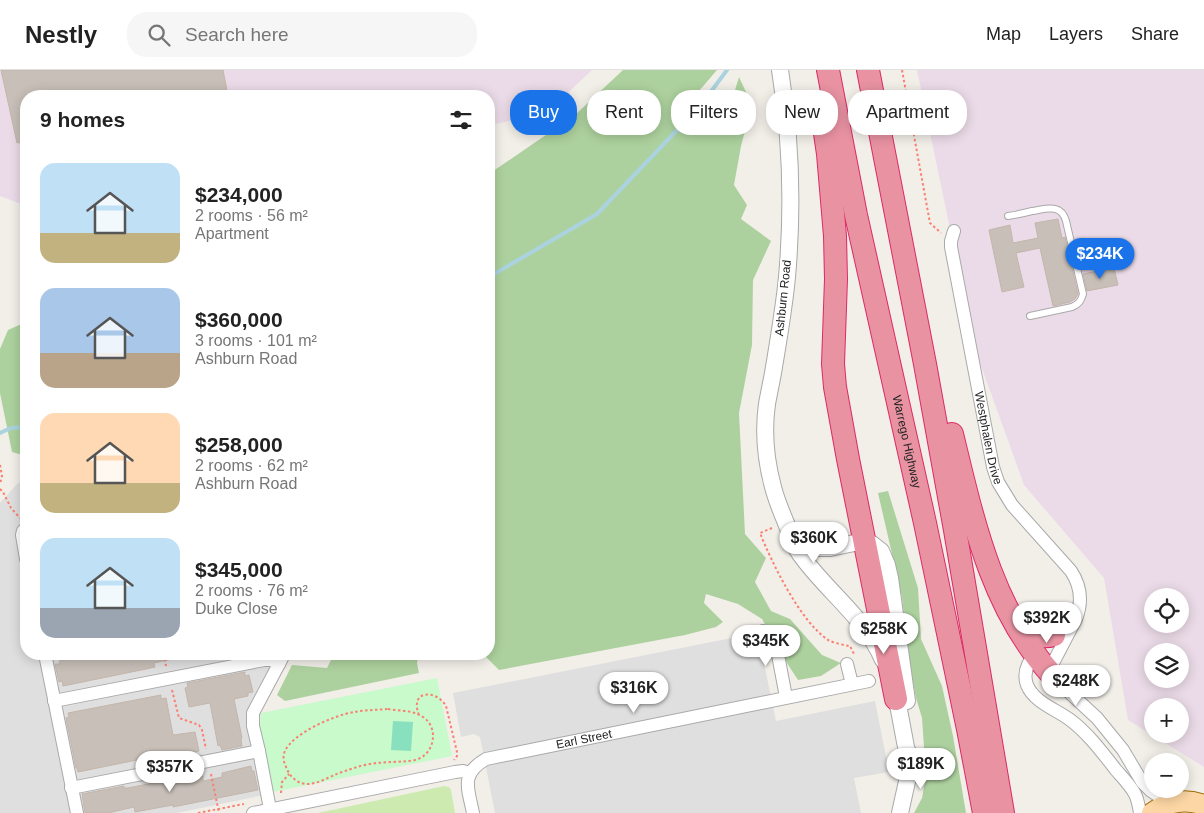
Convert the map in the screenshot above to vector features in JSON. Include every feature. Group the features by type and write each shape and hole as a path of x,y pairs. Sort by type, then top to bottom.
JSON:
{"highway":[{"path":"814,70 828,154 835,236 836,279 833,364 835,387 844,442 896,699"},
{"name":"Warrego Highway","path":"828,70 856,215 925,523 984,813"},
{"path":"868,70 925,364 1003,813"},
{"path":"925,364 939,382 969,504 995,584 1024,639 1052,676"},
{"path":"995,584 1017,618 1028,630 1040,636 1054,635"}],"main road":[{"path":"1152,813 1171,802 1183,800 1204,805"}],"street":[{"name":"Ashburn Road","path":"780,70 790,178 789,245 781,323 767,405 766,440 769,470 776,499 799,553 822,582 855,616 877,647 888,671 896,699 909,763"},
{"name":"Westphalen Drive","path":"953,236 993,467 998,482 1012,505 1074,575 1079,587 1080,607 1053,663 1052,676"},
{"name":"Ashburn Road","path":"785,522 802,541 818,548 830,548 864,541 882,551 888,570 908,709 910,738 908,777 900,813"},
{"path":"1076,618 1054,635 1035,654 1026,667 1027,686 1043,703 1069,719 1082,730 1135,794 1140,813"},
{"path":"763,630 778,654 786,697"},
{"path":"46,660 77,813"},
{"path":"54,702 264,660"},
{"path":"274,805 253,726 254,713 280,660"},
{"path":"847,664 852,684"},
{"path":"1052,676 1097,718 1123,750 1142,782 1150,791 1171,802"},
{"name":"Earl Street","path":"470,773 477,764 486,758 870,681"},
{"path":"71,788 259,751"},
{"path":"253,813 274,805 463,771 470,773 468,789 473,813"}],"lane":[{"path":"1008,216 1050,208 1061,211 1065,215 1083,294 1082,300 1072,307 1030,316"}],"path":[{"path":"902,70 930,223 953,236"},
{"path":"0,465 2,476 0,484"},
{"path":"0,489 20,519"},
{"path":"785,522 760,533 769,554 796,602 812,625 829,641 850,646 856,658 847,664"},
{"path":"165,660 179,718 199,725 202,730 219,813"},
{"path":"419,715 416,705 417,699 421,696 431,694 444,702 457,752 453,762"},
{"path":"388,709 411,712 428,722 432,731 433,740 431,747 426,755 420,759 380,762 341,772 316,783 306,784 298,782 288,774 283,760 284,752 288,746 298,736 338,716 361,711 388,709"},
{"path":"198,813 218,809 274,805 282,782 288,774"}],"shaded area":[{"path":"0,70 592,70 571,90 510,90 510,121 495,124 495,90 20,90 20,204 0,196"},
{"path":"917,70 1204,70 1204,767 1189,758 1189,753 1181,753 1165,743 1189,743 1189,698 1144,698 1144,730 1128,720 1104,578 1024,485 975,349 931,135 967,135 967,90 921,90"},
{"path":"20,482 20,660 288,660 263,706 260,717 260,726 274,793 177,813 0,813 0,503"},
{"path":"752,634 760,644 776,721 875,701 889,772 854,778 861,813 495,813 480,737 474,734 461,737 453,693"}],"green space":[{"path":"623,70 717,70 700,90 671,90 671,135 744,135 734,185 747,205 741,219 771,241 753,280 752,345 739,413 745,534 766,558 755,582 771,611 790,619 822,655 841,663 821,676 798,680 762,619 738,604 706,594 704,603 723,622 716,627 685,635 499,670 489,660 495,660 495,170 546,135 577,135 577,113 587,104 587,135 661,135 661,90 602,90"},
{"path":"739,77 745,90 735,90"},
{"path":"20,325 20,454 12,452 0,393 0,349 8,330"},
{"path":"888,491 918,588 921,639 942,686 953,736 966,813 914,813 922,798 926,776 922,718 909,661 902,597 878,493"},
{"path":"331,660 418,660 419,673 285,701 277,695 292,665 327,668"},
{"path":"437,678 452,756 273,792 260,726 261,713"},
{"path":"393,721 413,722 411,751 391,750"},
{"path":"444,786 449,787 451,790 455,813 318,813"}],"building":[{"path":"1,70 223,70 227,90 20,90 20,142 17,143"},
{"path":"1058,219 1062,238 1065,237 1078,294 1075,299 1053,306 1040,248 1016,253 1024,287 1002,292 989,230 1010,225 1013,243 1038,238 1035,223"},
{"path":"1114,268 1118,285 1087,291 1083,274"},
{"path":"168,660 154,663 155,667 63,686 62,681 59,682 55,664 60,664 59,661"},
{"path":"245,672 245,676 249,675 253,692 248,693 248,696 234,699 242,746 222,750 220,745 218,746 210,703 189,707 185,688 188,687 187,683"},
{"path":"656,675 661,697 651,698 651,694 645,696 644,693 637,695 634,684 639,683 638,678"},
{"path":"161,695 161,699 166,698 173,735 195,732 199,751 195,752 195,755 142,766 141,763 137,763 137,760 78,772 66,718 69,717 68,713"},
{"path":"251,766 258,790 173,807 173,805 135,812 134,807 108,813 85,813 82,794 163,781 164,784 203,776 203,781 222,777 222,773"}],"waterway":[{"path":"495,274 597,214 701,105 727,70"},
{"path":"0,433 11,428 20,427"}]}
